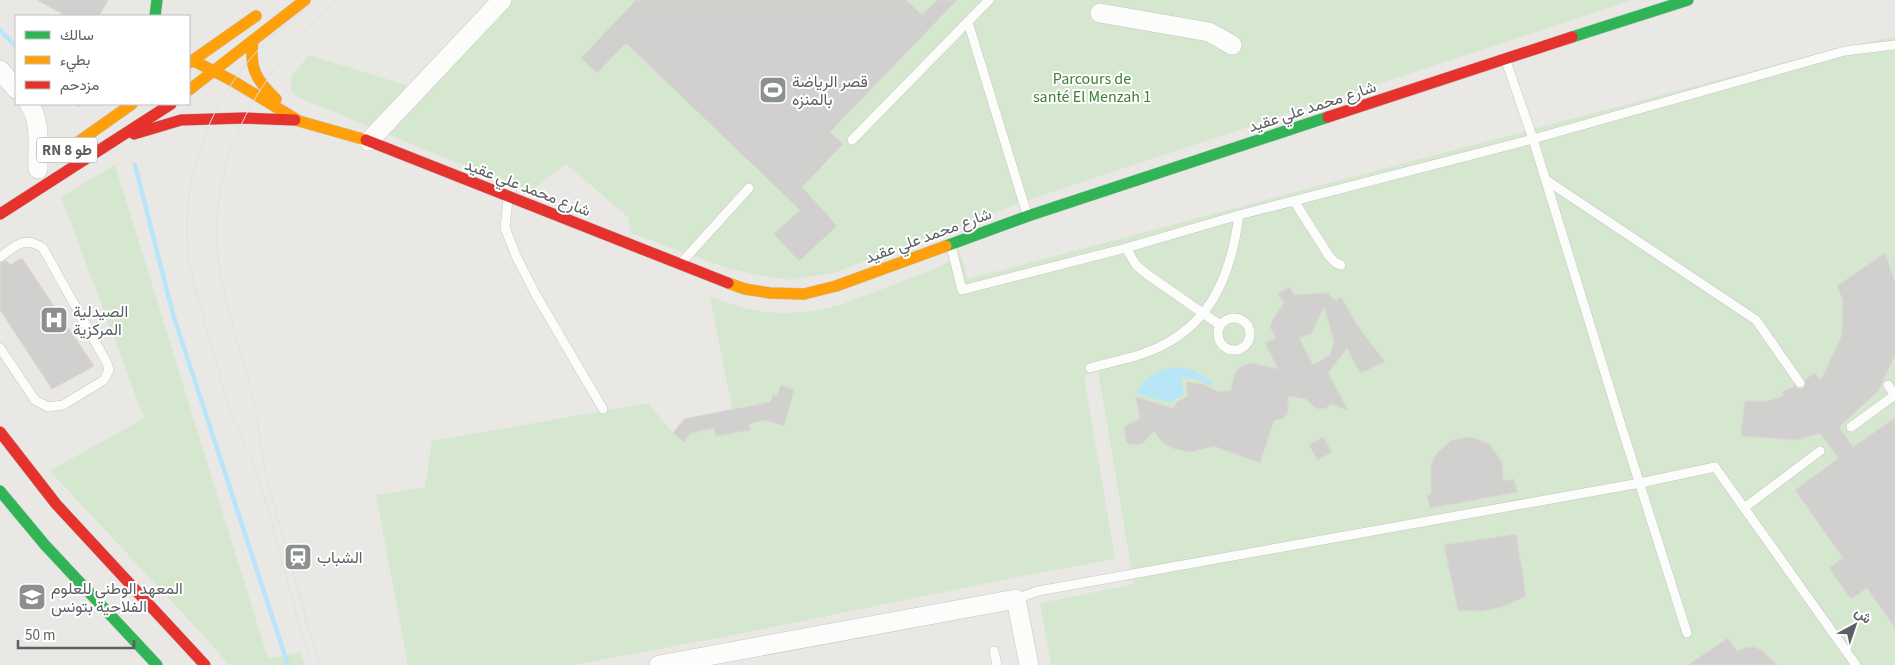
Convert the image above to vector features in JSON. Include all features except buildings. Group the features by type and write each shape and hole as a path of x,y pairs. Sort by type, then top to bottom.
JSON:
{"main road":[{"path":"155,15 157,0"},
{"path":"162,0 163,15"},
{"path":"190,89 305,0"},
{"name":"شارع محمد علي عقيد","path":"191,62 213,71 299,121 369,141 679,265 745,289 778,294 804,294 836,286 1028,216 1505,58 1688,0"},
{"path":"191,62 262,12"},
{"path":"253,40 250,59 253,71 262,87 284,107 311,124"},
{"path":"156,115 161,105"},
{"path":"0,214 170,105"},
{"name":"RN 8 طو","path":"42,167 124,107"},
{"path":"95,154 126,137 181,120 244,118 299,121"},
{"path":"0,432 56,504 205,665"},
{"path":"0,491 45,545 157,665"}],"street":[{"path":"369,141 502,0"},
{"path":"1100,13 1209,32 1232,45"},
{"path":"0,70 15,88"},
{"path":"30,105 37,124 42,167"},
{"path":"659,665 1016,598 1029,665"}],"lane":[{"path":"852,140 990,0"},
{"path":"968,22 1028,216"},
{"path":"950,244 962,290 1126,248 1239,215 1533,139 1845,51 1895,46"},
{"path":"1505,58 1546,180 1687,634"},
{"path":"1546,180 1756,320 1800,383"},
{"path":"679,265 749,188"},
{"path":"508,196 505,228 517,258 536,295 603,409"},
{"path":"1294,201 1329,256 1336,264 1341,265"},
{"path":"1090,368 1144,353 1164,345 1182,333 1202,313 1216,296 1226,274 1235,244 1239,215"},
{"path":"0,256 22,242 29,241 43,248 107,363 109,370 104,380 63,406 48,407 35,400 0,348"},
{"path":"1126,248 1136,265 1148,275 1220,325"},
{"path":"1852,427 1895,395 1888,385"},
{"path":"1744,508 1820,451"},
{"path":"1016,598 1038,591 1715,467 1856,665"},
{"path":"994,651 997,665"}],"green space":[{"name":"Parcours de santé El Menzah 1","path":"493,0 636,0 581,58 597,73 626,43 790,200 843,144 830,132 957,0 1632,0 1034,198 833,273 792,280 727,268 631,233 628,217 566,164 529,192 297,97 291,90 292,76 309,55 412,87"},
{"path":"906,0 937,0 922,15"},
{"path":"1895,37 1895,665 1051,665 1040,603 1134,584 1098,371 1084,376 1115,559 724,637 573,665 408,665 376,495 425,487 432,441 648,403 673,433 684,442 693,432 714,428 716,436 749,430 749,424 770,419 755,409 754,405 741,407 733,412 710,297 744,308 766,312 815,311 843,304 942,266 960,252 968,279 1842,47","holes":["781,386 794,390 790,404 770,403 772,395 777,396"]},
{"path":"115,165 268,659 300,652 305,665 229,665 50,471 144,418 61,197"}],"water":[{"path":"1175,367 1193,370 1213,382 1211,385 1196,379 1181,378 1184,395 1171,403 1137,393 1148,378 1163,370"}],"waterway":[{"path":"0,30 15,46"},
{"path":"135,165 173,314 288,665"}],"tram line":[{"path":"311,665 260,483 230,410 198,299 189,260 187,230 194,170 203,141 215,113 230,87 248,62 268,40 318,0"},
{"path":"321,665 303,609 267,480 254,401 221,277 217,235 219,196 228,159 241,124 260,91 282,59 336,0"}],"traffic: fast":[{"path":"155,15 157,0"},
{"path":"1572,37 1688,0"},
{"path":"946,246 1028,216 1328,117"},
{"path":"0,491 45,545 157,665"}],"traffic: slow":[{"path":"190,89 305,0"},
{"path":"190,62 256,16"},
{"path":"253,40 253,66 263,86 276,99"},
{"path":"196,62 233,81 299,121 366,140"},
{"path":"64,152 131,105"},
{"path":"728,283 745,289 770,293 804,294 836,286 946,246"}],"traffic: jam":[{"path":"1328,117 1572,37"},
{"path":"0,214 169,105"},
{"path":"134,134 181,120 244,118 295,120"},
{"path":"366,140 728,283"},
{"path":"0,432 56,504 205,665"}],"place":[{"name":"قصر الرياضة بالمنزه","path":"773,90"},
{"name":"الصيدلية المركزية","path":"54,320"},
{"name":"الشباب","path":"298,557"},
{"name":"المعهد الوطني للعلوم الفلاحية بتونس","path":"32,597"}]}
